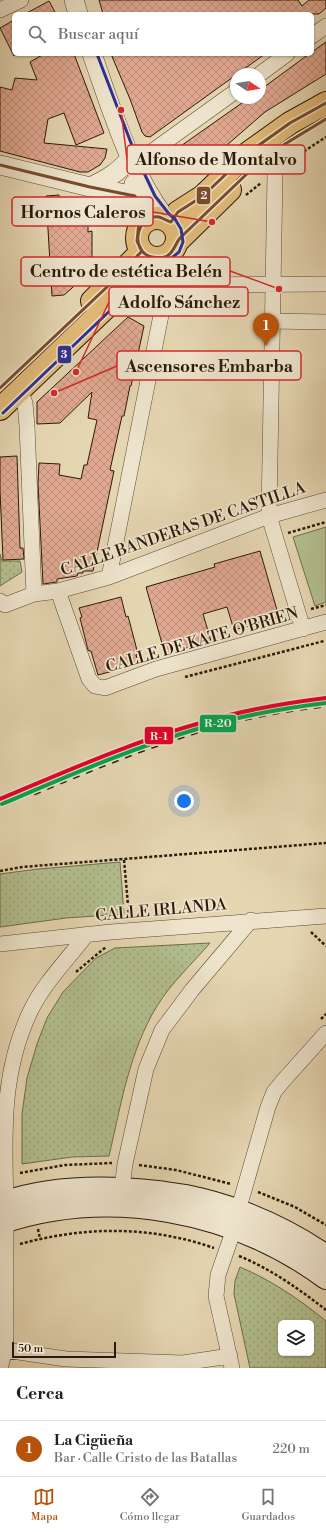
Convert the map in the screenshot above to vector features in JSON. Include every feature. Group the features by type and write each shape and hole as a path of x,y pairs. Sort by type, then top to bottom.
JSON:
{"main road":[{"path":"10,389 117,297 156,270 178,212 203,196 248,153 290,123 326,103"},
{"path":"169,239 155,217 146,220 139,228 136,236 142,251 152,258 169,239 212,206 262,161 300,133 326,119"},
{"path":"0,409 10,389 142,251"},
{"path":"3,1212 32,1195 82,1189 122,1188 198,1198 236,1220 326,1278"},
{"path":"3,1212 35,1213 73,1208 119,1206 170,1211 196,1216 236,1220 297,1238 326,1256"}],"street":[{"path":"0,10 21,0"},
{"path":"74,0 77,12"},
{"path":"314,35 326,26"},
{"path":"93,56 131,158 143,198 169,239 167,285 109,577"},
{"path":"266,70 284,56"},
{"path":"90,187 106,180 118,172 131,158 147,155 230,95"},
{"path":"0,165 143,198"},
{"path":"275,175 269,516 303,629"},
{"path":"139,228 143,198"},
{"path":"167,285 326,284"},
{"path":"272,321 326,322"},
{"path":"10,389 25,403 34,594"},
{"name":"CALLE BANDERAS DE CASTILLA","path":"2,603 109,577 269,516 326,500"},
{"name":"CALLE DE KATE O'BRIEN","path":"58,590 89,679 95,686 105,688 156,669 326,622"},
{"name":"CALLE IRLANDA","path":"0,944 87,934 251,920 326,916"},
{"path":"122,1188 125,1164 146,1069 162,1030 192,990 251,920"},
{"path":"0,1368 5,1350 3,1212 5,1105 15,1054 31,1009 45,988 87,934"},
{"path":"5,1350 66,1359 183,1363 231,1362 216,1296 216,1285 221,1264 236,1220 268,1107 274,1092 326,1033"}],"path":[{"path":"283,534 326,522"},
{"path":"307,611 326,605"},
{"path":"181,678 324,641"},
{"path":"0,871 22,867 326,843"},
{"path":"124,860 129,916"},
{"path":"303,933 312,931 326,946"},
{"path":"73,976 94,956 106,947 111,946"},
{"path":"13,1175 65,1165 114,1163"},
{"path":"133,1164 176,1170 238,1186"},
{"path":"20,1166 20,1173"},
{"path":"259,1193 261,1185"},
{"path":"252,1190 295,1208 326,1224"},
{"path":"14,1246 40,1239 73,1233 105,1231 160,1235 178,1238 218,1249"},
{"path":"210,1254 212,1247"},
{"path":"237,1255 276,1275 307,1295 326,1310"},
{"path":"238,1264 240,1257"}],"green space":[{"path":"326,527 326,602 315,606 293,537"},
{"path":"0,554 2,561 20,561 22,572 0,586"},
{"path":"120,862 124,914 66,918 0,927 0,874"},
{"path":"210,943 169,989 147,1024 139,1042 127,1079 109,1156 72,1157 22,1164 22,1114 27,1078 37,1044 47,1018 63,992 96,958 115,948"},
{"path":"240,1267 263,1278 284,1291 306,1305 326,1321 326,1368 250,1368 234,1294 235,1281"}],"building":[{"path":"99,0 298,0 302,6 309,0 326,0 326,8 319,14 314,14 314,12 102,12"},
{"path":"49,1 55,12 29,12"},
{"path":"12,21 12,52 0,28"},
{"path":"326,42 326,74 265,112 212,158 209,157 196,169 178,148 240,104 266,104 266,86 306,56 314,56 314,51"},
{"path":"40,56 75,56 104,133 76,145 64,113 48,119 44,143 107,149 105,158 100,165 88,172 80,172 0,151 0,87 12,90 15,78 37,80 30,62"},
{"path":"112,56 262,56 246,68 230,68 230,79 150,137 145,136 142,132"},
{"path":"59,195 60,201 71,201 72,204 83,203 84,223 88,223 88,232 92,231 92,257 89,257 90,271 64,295 52,296 46,196"},
{"path":"128,317 144,326 124,416 122,416 110,470 114,471 93,571 83,571 83,573 78,573 77,576 57,579 57,582 43,584 38,483 39,463 60,464 59,475 81,479 84,465 87,465 97,420 88,418 92,392 60,423 37,424 37,402"},
{"path":"17,456 20,548 23,548 24,559 3,560 0,457"},
{"path":"260,551 279,617 234,630 227,607 203,614 211,641 165,654 146,587 215,567 214,564"},
{"path":"121,597 126,617 128,616 138,654 136,655 139,664 98,675 91,651 88,650 79,608"}],"railway":[{"path":"34,794 127,756 198,732 261,716 326,706"}],"transit line":[{"name":"3","path":"3,413 120,301 159,274 168,261 179,252 183,242 181,229 175,219 169,214 155,196 136,156 98,56"},
{"name":"2","path":"326,103 290,123 248,153 203,196 178,212 171,222 159,217 151,218 145,221 138,234 140,248 145,254 152,257 160,258 167,256 180,238 252,169 285,144 326,119"},
{"name":"2","path":"0,165 90,187 135,196 139,223 137,241 142,251"},
{"name":"2","path":"0,388 107,287 142,251"},
{"name":"R-1","path":"0,799 101,757 152,738 249,710 326,698"},
{"name":"R-20","path":"2,804 102,762 178,735 249,715 326,703"}],"place":[{"name":"Alfonso de Montalvo","path":"121,110"},
{"name":"Hornos Caleros","path":"212,222"},
{"name":"Centro de estética Belén","path":"279,289"},
{"name":"La Cigüeña","path":"266,346"},
{"name":"Adolfo Sánchez","path":"76,372"},
{"name":"Ascensores Embarba","path":"54,393"}]}
